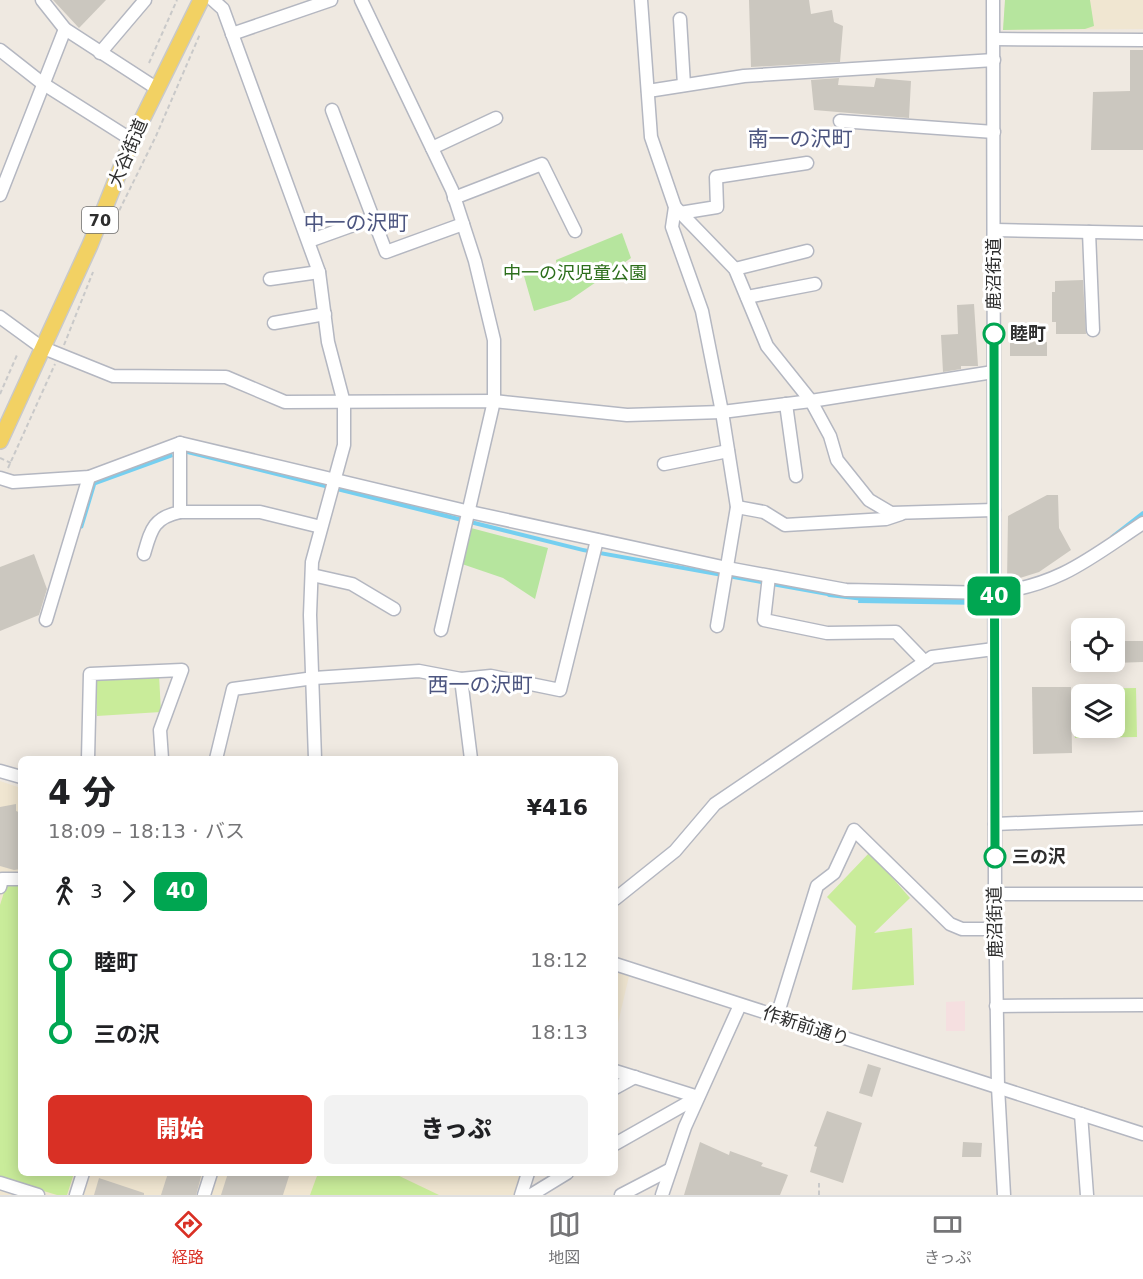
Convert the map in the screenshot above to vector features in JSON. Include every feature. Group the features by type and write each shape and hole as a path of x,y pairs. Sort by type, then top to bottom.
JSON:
{"main road":[{"name":"大谷街道","path":"0,441 41,347 90,245 156,88 201,0"}],"street":[{"path":"42,0 64,29 156,88"},
{"path":"100,53 145,0"},
{"path":"213,0 223,9 309,241 319,272 328,342 344,404 344,445 312,562 310,615 315,756"},
{"path":"231,34 331,0"},
{"path":"361,0 454,198 475,261 494,340 494,401 441,630"},
{"path":"641,0 651,137 678,210 735,269 767,346 811,401 830,436 837,460 869,500 891,513 994,510"},
{"name":"鹿沼街道","path":"993,0 994,824 998,1087 1004,1195"},
{"path":"680,19 684,85"},
{"path":"0,195 64,29"},
{"path":"994,39 1143,40"},
{"path":"0,50 42,83 132,141"},
{"path":"648,91 744,76 994,60"},
{"path":"332,110 386,252 463,224"},
{"path":"432,148 496,118"},
{"path":"840,121 994,132"},
{"path":"678,210 717,207 716,177 807,163"},
{"path":"454,198 542,164 575,231"},
{"path":"678,210 672,227 702,311 722,412 736,507 717,626"},
{"path":"309,241 373,218"},
{"path":"995,230 1143,233"},
{"path":"1089,232 1093,330"},
{"path":"735,269 807,251"},
{"path":"270,279 319,272"},
{"path":"747,297 814,284"},
{"path":"274,323 326,314"},
{"path":"0,317 41,347 113,376 226,376 285,402 344,404 494,401 627,415 722,412 811,401 993,372"},
{"path":"786,404 796,476"},
{"path":"180,442 180,512"},
{"path":"2,479 13,482 89,477 180,442 470,512 727,568 846,590 994,594 1032,587 1059,578 1143,523"},
{"path":"664,464 728,452"},
{"path":"46,620 89,477"},
{"path":"736,507 764,512 785,525 886,519 904,513"},
{"path":"144,554 152,529 164,516 180,512 260,512 321,527"},
{"path":"217,756 233,689 314,678 419,671 461,679 491,676 560,690 597,540"},
{"path":"312,575 352,584 394,609"},
{"path":"769,576 764,620 827,633 896,632 925,662"},
{"path":"618,896 675,851 715,804 932,657 956,652 994,649"},
{"path":"88,756 90,674 182,670 160,730 162,756"},
{"path":"461,679 471,756"},
{"path":"0,771 18,776"},
{"path":"994,824 1143,818"},
{"path":"777,1016 817,886 834,873 854,830 950,924 962,929 996,929"},
{"path":"0,887 2,879 18,879"},
{"path":"995,894 1143,894"},
{"name":"作新前通り","path":"618,965 1143,1134"},
{"path":"662,1195 669,1170 698,1097 740,1005"},
{"path":"996,1006 1143,1005"},
{"path":"618,1072 698,1097"},
{"path":"618,1086 635,1077"},
{"path":"618,1142 698,1097"},
{"path":"1081,1114 1087,1195"},
{"path":"621,1195 669,1170"},
{"path":"76,1195 81,1176"},
{"path":"204,1195 210,1176"},
{"path":"521,1195 527,1176"},
{"path":"531,1195 562,1176"},
{"path":"0,1183 38,1195"}],"path":[{"path":"149,63 177,0"},
{"path":"114,223 165,117 204,26"},
{"path":"68,336 97,263"},
{"path":"0,394 17,355"},
{"path":"2,479 51,373"},
{"path":"0,458 11,463"},
{"path":"819,1182 819,1195"}],"shaded area":[{"path":"1005,0 1143,0 1143,29 1003,30"},
{"path":"0,781 18,787 18,1176 523,1176 517,1195 0,1195"},
{"path":"618,973 629,976 618,1023"},
{"path":"965,1001 965,1031 946,1031 946,1002"}],"green space":[{"path":"1005,0 1090,0 1094,26 1085,29 1003,30"},
{"name":"中一の沢児童公園","path":"622,233 631,258 570,300 534,311 524,276 557,267 556,260"},
{"path":"471,528 548,548 535,599 503,578 462,564"},
{"path":"159,675 161,712 97,716 95,678"},
{"path":"1125,688 1136,688 1137,737 1125,737"},
{"path":"870,852 910,898 874,933 912,928 914,985 852,990 856,926 827,897"},
{"path":"6,886 18,886 18,1176 73,1176 67,1195 57,1195 0,1178 0,905"},
{"path":"317,1176 399,1176 439,1195 310,1195"}],"water":[{"path":"183,448 583,548 833,593 833,597 583,552 183,453"},
{"path":"172,453 173,457 96,485 83,528 77,530 92,481"},
{"path":"859,595 983,598 984,605 858,603"}],"building":[{"path":"53,0 106,0 79,28"},
{"path":"749,0 809,0 811,14 832,10 834,22 843,26 840,62 751,67"},
{"path":"1130,50 1143,50 1143,150 1091,150 1093,92 1130,91"},
{"path":"839,78 838,85 874,87 876,78 911,81 909,118 814,110 811,80"},
{"path":"1083,280 1086,334 1056,334 1056,322 1052,322 1052,292 1055,292 1055,281"},
{"path":"974,304 978,366 961,366 961,369 943,372 941,335 958,334 957,305"},
{"path":"1010,341 1047,342 1047,356 1010,356"},
{"path":"1047,495 1058,495 1059,528 1071,550 1039,572 1007,582 1008,516"},
{"path":"34,554 47,589 39,615 0,631 0,567"},
{"path":"1125,641 1143,641 1143,662 1125,663"},
{"path":"1032,687 1071,687 1072,753 1033,754"},
{"path":"16,804 18,869 0,866 0,807"},
{"path":"868,1064 881,1068 872,1097 859,1093"},
{"path":"827,1111 862,1123 843,1183 810,1172 817,1147 814,1146"},
{"path":"700,1142 729,1155 730,1151 763,1163 761,1166 788,1175 780,1195 684,1195"},
{"path":"963,1142 982,1143 981,1157 962,1157"},
{"path":"167,1176 201,1176 196,1195 161,1195"},
{"path":"227,1176 289,1176 283,1195 221,1195"},
{"path":"99,1178 144,1193 144,1195 94,1195"}],"waterway":[{"path":"1112,537 1143,513"},
{"path":"829,595 864,599"}],"bus line":[{"name":"40","path":"994,334 995,857"}],"place":[{"name":"睦町","path":"994,334"},
{"name":"三の沢","path":"995,857"}],"district":[{"name":"南一の沢町","path":"800,139"},
{"name":"中一の沢町","path":"356,223"},
{"name":"西一の沢町","path":"480,685"}]}
